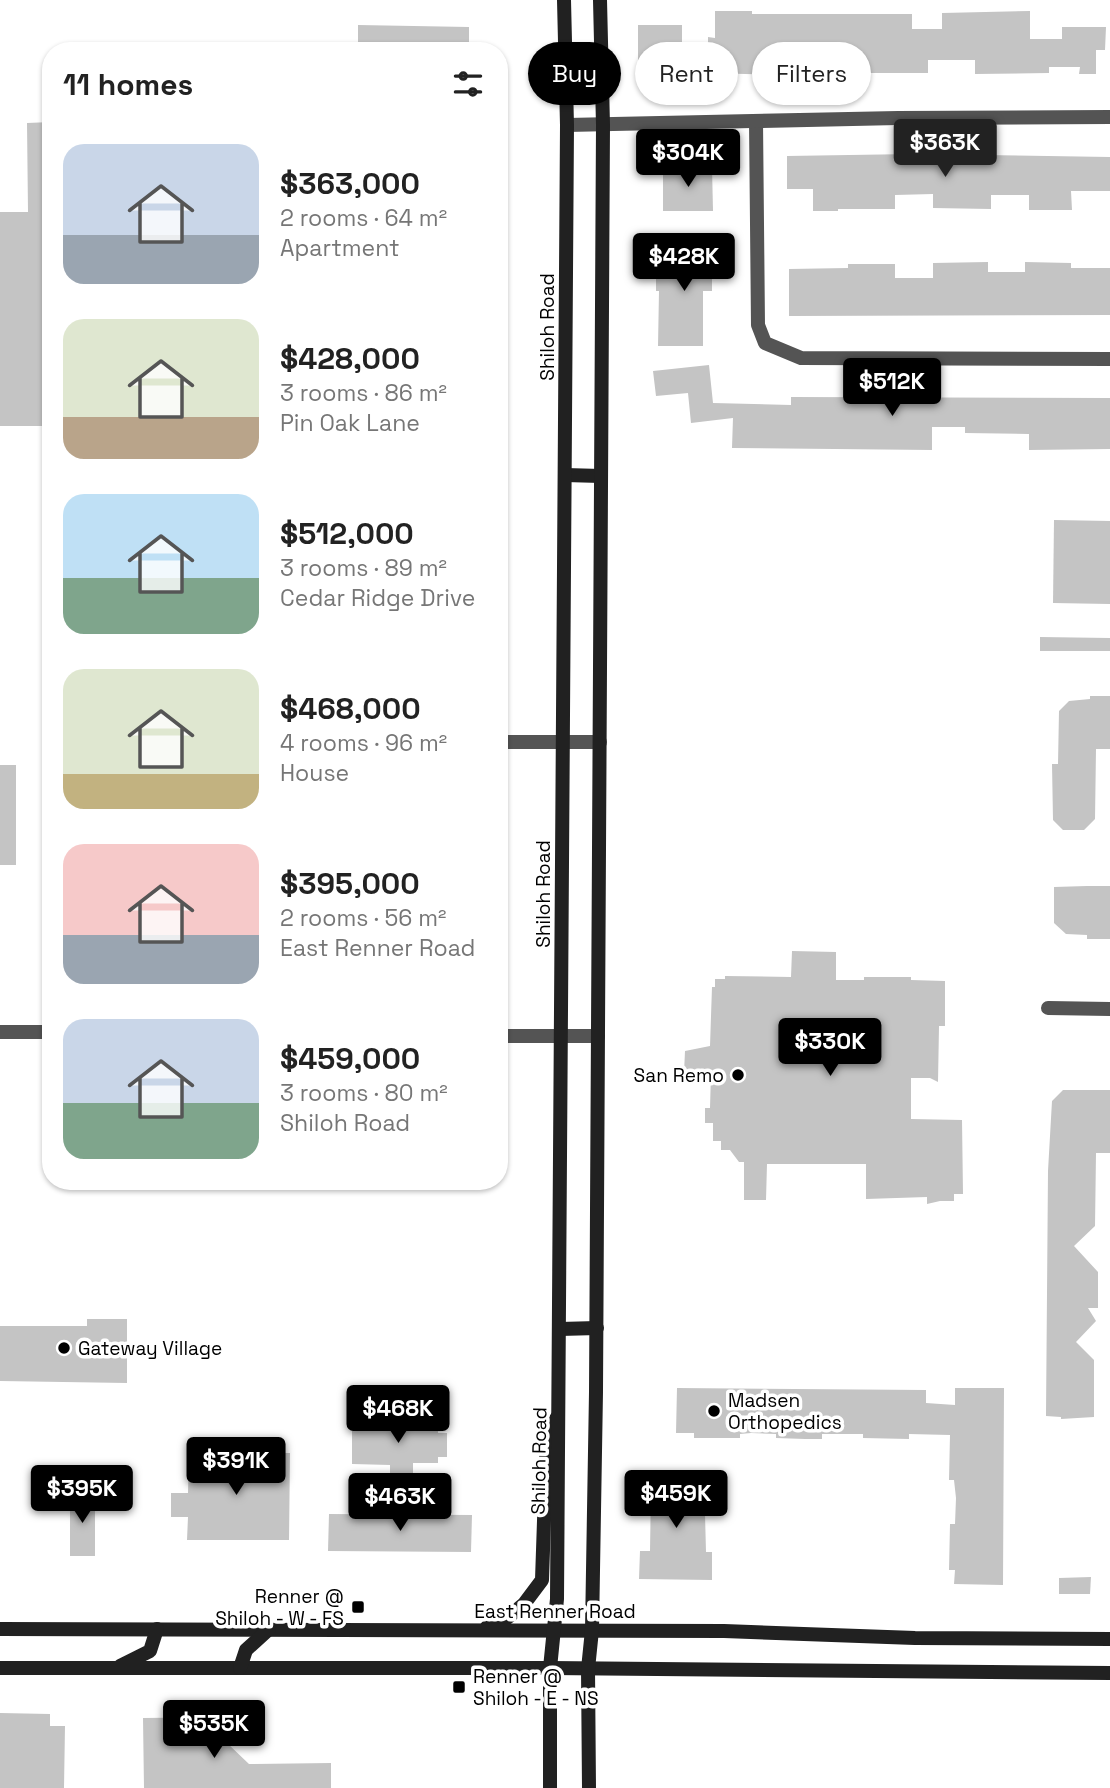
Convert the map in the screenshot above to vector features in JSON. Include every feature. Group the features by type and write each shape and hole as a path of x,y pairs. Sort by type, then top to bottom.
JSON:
{"main road":[{"name":"Shiloh Road","path":"550,1788 550,1668 557,1599 562,1036 561,742 567,125 564,0"},
{"path":"589,1788 588,1669 592,1630 597,1328 603,125 600,0"},
{"path":"565,475 601,475"},
{"path":"559,1329 597,1328"},
{"path":"474,1630 501,1623 524,1604 542,1580 547,1432 559,1415"},
{"name":"East Renner Road","path":"0,1629 724,1631 915,1638 1110,1639"},
{"path":"116,1668 150,1651 157,1629"},
{"path":"240,1668 246,1650 269,1629"},
{"path":"0,1668 550,1668 1110,1673"}],"street":[{"path":"567,125 1110,117"},
{"path":"756,121 758,325 765,343 801,358 1110,359"},
{"path":"508,742 600,742"},
{"path":"1048,1008 1110,1009"},
{"path":"0,1032 42,1032"},
{"path":"508,1035 598,1036"}],"building":[{"path":"715,11 752,11 752,14 912,14 912,29 942,29 942,13 1030,11 1030,39 1062,39 1062,27 1106,27 1105,50 1096,50 1096,74 1079,74 1080,67 1049,67 1049,73 975,74 975,60 928,60 928,73 871,73 871,42 752,42 752,74 738,74 738,42 708,42 708,37 715,38"},
{"path":"358,25 469,27 469,42 358,42"},
{"path":"638,25 682,25 682,42 638,42"},
{"path":"42,122 42,426 0,426 0,212 28,212 27,123"},
{"path":"912,154 1110,157 1110,191 1071,191 1072,210 1029,210 1029,195 991,195 991,209 933,208 933,194 895,195 895,209 813,211 813,189 787,189 787,156"},
{"path":"712,167 713,211 663,211 663,168"},
{"path":"669,241 712,241 712,291 703,291 703,346 658,346 659,291 656,291 656,263 669,263"},
{"path":"988,262 988,272 1025,272 1025,262 1071,263 1071,268 1110,268 1110,315 789,316 789,269 848,268 848,264 895,264 895,278 933,278 933,263"},
{"path":"709,365 713,403 791,405 791,397 1110,398 1110,449 1029,450 1029,434 965,433 965,427 932,427 932,450 732,448 733,418 691,423 688,393 656,396 653,371"},
{"path":"1054,520 1110,521 1110,604 1053,603"},
{"path":"1040,637 1110,638 1110,651 1040,651"},
{"path":"1090,696 1110,696 1110,749 1096,749 1095,819 1084,830 1063,830 1053,820 1052,764 1058,764 1059,711 1069,701 1090,699"},
{"path":"0,765 16,765 16,865 0,865"},
{"path":"1110,886 1110,939 1087,939 1087,935 1066,934 1054,923 1054,887"},
{"name":"San Remo","path":"792,951 836,952 836,980 911,977 911,980 945,981 945,1026 939,1026 938,1082 930,1078 911,1078 911,1119 962,1120 963,1194 954,1194 954,1201 927,1204 927,1197 866,1199 866,1164 767,1164 766,1200 744,1200 744,1162 739,1162 730,1150 721,1150 721,1141 713,1141 713,1123 705,1123 705,1108 710,1108 711,1073 684,1073 685,1051 710,1046 712,987 715,987 715,979 725,979 725,976 791,977"},
{"path":"1063,1090 1110,1090 1110,1153 1096,1153 1095,1226 1074,1246 1098,1272 1098,1308 1088,1308 1096,1321 1076,1342 1094,1360 1094,1417 1061,1419 1046,1416 1048,1171 1052,1101"},
{"name":"Gateway Village","path":"87,1319 127,1319 127,1383 0,1381 0,1326 87,1326"},
{"path":"677,1388 926,1390 926,1403 955,1405 955,1388 1004,1388 1003,1585 954,1584 955,1570 949,1570 950,1524 955,1524 956,1498 954,1480 949,1480 950,1435 909,1434 909,1439 863,1438 863,1434 822,1434 822,1439 805,1439 776,1438 776,1434 751,1433 740,1434 740,1438 694,1438 694,1433 676,1433"},
{"path":"352,1423 438,1424 438,1433 447,1433 447,1457 438,1457 438,1463 413,1463 413,1473 390,1473 390,1465 352,1464"},
{"path":"189,1452 290,1453 289,1540 187,1540 188,1517 171,1517 171,1493 188,1493"},
{"path":"640,1475 704,1476 706,1552 712,1552 712,1580 639,1579 640,1551 650,1551 651,1489 640,1489"},
{"path":"70,1493 95,1493 95,1556 70,1556"},
{"path":"329,1514 472,1515 471,1552 328,1551"},
{"path":"1091,1577 1090,1594 1059,1594 1059,1578"},
{"path":"0,1713 50,1714 50,1726 65,1726 64,1788 0,1788"},
{"path":"228,1717 227,1743 249,1764 331,1763 331,1788 144,1788 143,1718"}],"place":[{"name":"San Remo","path":"738,1075"},
{"name":"Gateway Village","path":"64,1348"},
{"name":"Madsen Orthopedics","path":"714,1411"},
{"name":"Renner @ Shiloh - W - FS","path":"358,1607"},
{"name":"Renner @ Shiloh - E - NS","path":"459,1687"}]}
